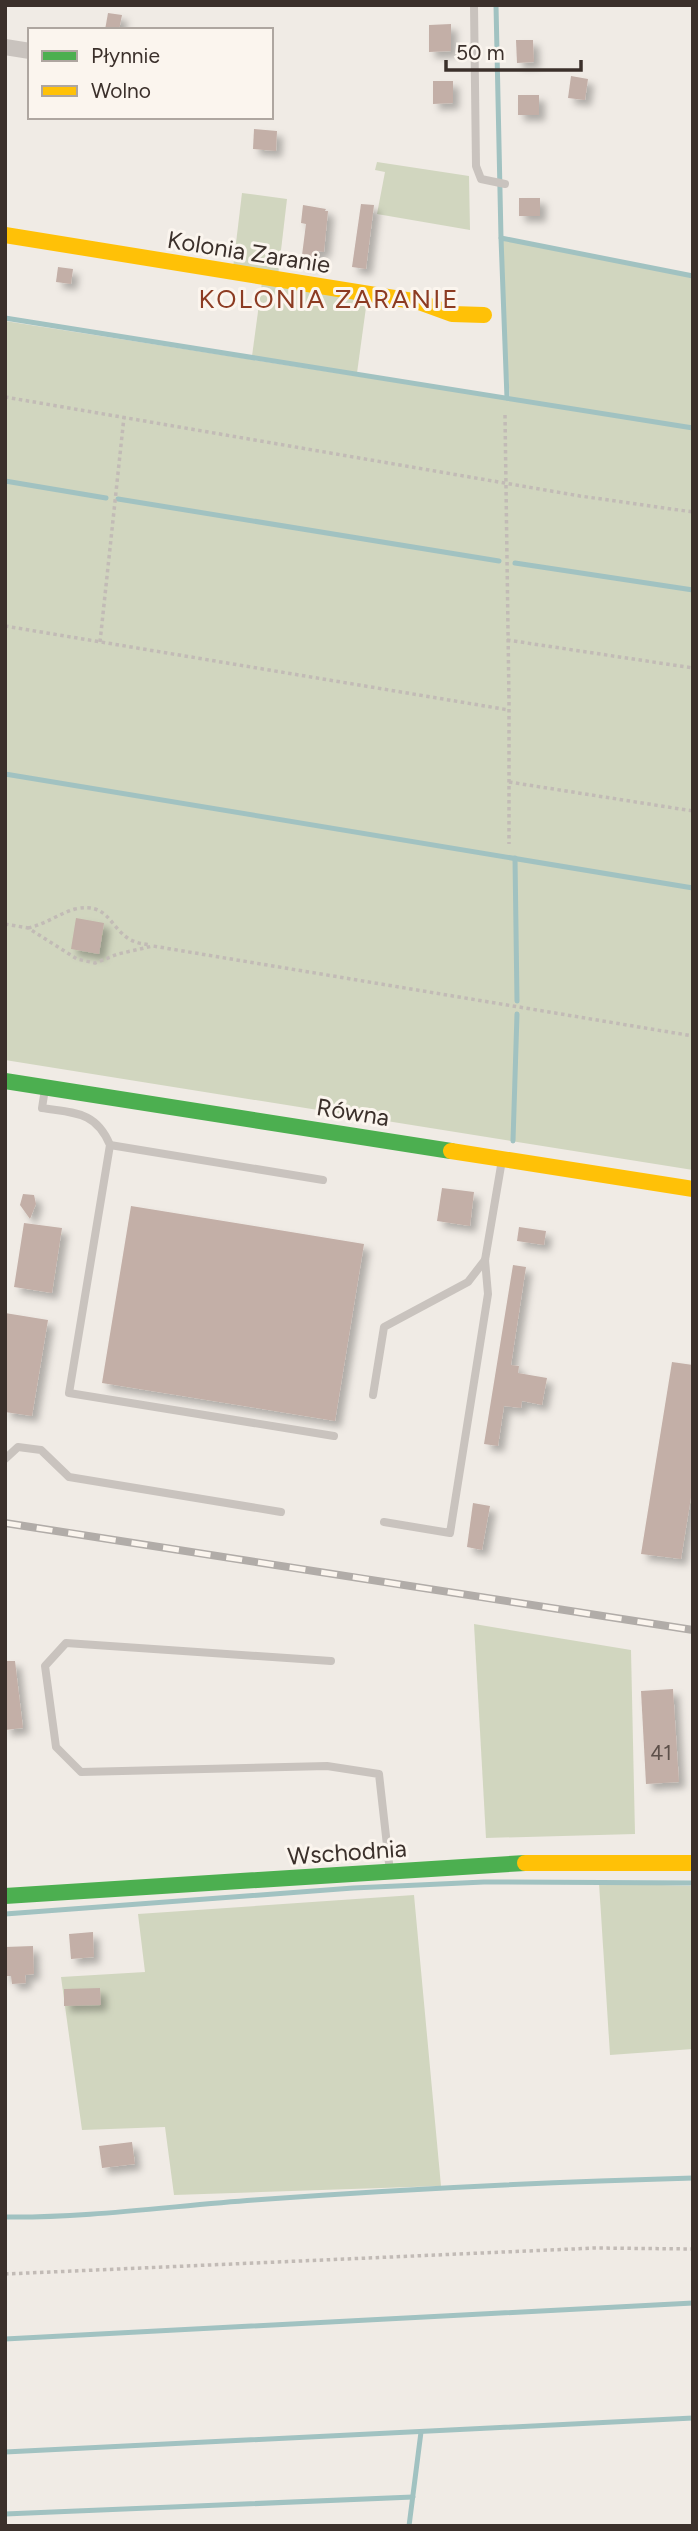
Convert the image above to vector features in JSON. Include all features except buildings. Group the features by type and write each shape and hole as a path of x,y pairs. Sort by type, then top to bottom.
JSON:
{"street":[{"path":"5,47 28,51"},
{"name":"Kolonia Zaranie","path":"5,235 419,302 452,314 484,315"},
{"name":"Równa","path":"5,1081 693,1189"},
{"name":"Wschodnia","path":"5,1896 515,1863 693,1863"}],"lane":[{"path":"474,5 476,166 481,179 505,184"},
{"path":"45,1087 42,1108 81,1114 94,1120 104,1131 110,1145 69,1393 334,1436"},
{"path":"110,1145 323,1180"},
{"path":"384,1522 450,1533 488,1294 485,1260 502,1159"},
{"path":"373,1395 384,1327 468,1282 485,1260"},
{"path":"5,1459 18,1447 41,1450 69,1477 281,1512"},
{"path":"331,1661 66,1643 45,1666 56,1747 81,1772 327,1766 379,1774 390,1872"}],"path":[{"path":"5,397 505,483 693,512"},
{"path":"505,415 509,844"},
{"path":"100,642 124,417"},
{"path":"5,626 509,710"},
{"path":"507,640 693,668"},
{"path":"509,782 693,811"},
{"path":"5,924 28,928 43,925 74,909 87,909 107,914 132,942 693,1036"},
{"path":"28,928 77,959 95,963 118,954 153,946"},
{"path":"5,2274 595,2248 693,2249"}],"green space":[{"path":"377,162 469,176 470,230 377,214 385,172 375,170"},
{"path":"242,193 287,199 278,276 233,268"},
{"path":"501,238 693,276 693,1170 5,1060 5,321 510,400"},
{"path":"262,282 367,300 357,373 252,356"},
{"path":"474,1624 631,1650 635,1834 486,1838"},
{"path":"599,1883 693,1886 693,2049 610,2055"},
{"path":"414,1895 441,2186 174,2195 165,2127 82,2130 61,1977 145,1972 138,1914"}],"waterway":[{"path":"496,5 501,238"},
{"path":"507,398 501,238 693,276"},
{"path":"5,318 693,428"},
{"path":"5,481 106,498"},
{"path":"118,499 499,561"},
{"path":"515,563 693,590"},
{"path":"5,774 693,888"},
{"path":"515,858 517,1001"},
{"path":"513,1141 517,1014"},
{"path":"5,1914 353,1888 484,1882 693,1883"},
{"path":"5,2217 98,2214 418,2189 693,2178"},
{"path":"5,2339 693,2303"},
{"path":"5,2452 693,2418"},
{"path":"409,2526 421,2432"},
{"path":"5,2514 413,2497"}],"railway":[{"path":"5,1523 693,1630"}],"traffic: fast":[{"path":"5,1081 451,1151"},
{"path":"5,1896 525,1863"}],"traffic: slow":[{"path":"5,235 419,302 452,314 484,315"},
{"path":"451,1151 693,1189"},
{"path":"525,1863 693,1863"}],"district":[{"name":"KOLONIA ZARANIE","path":"329,299"}]}
